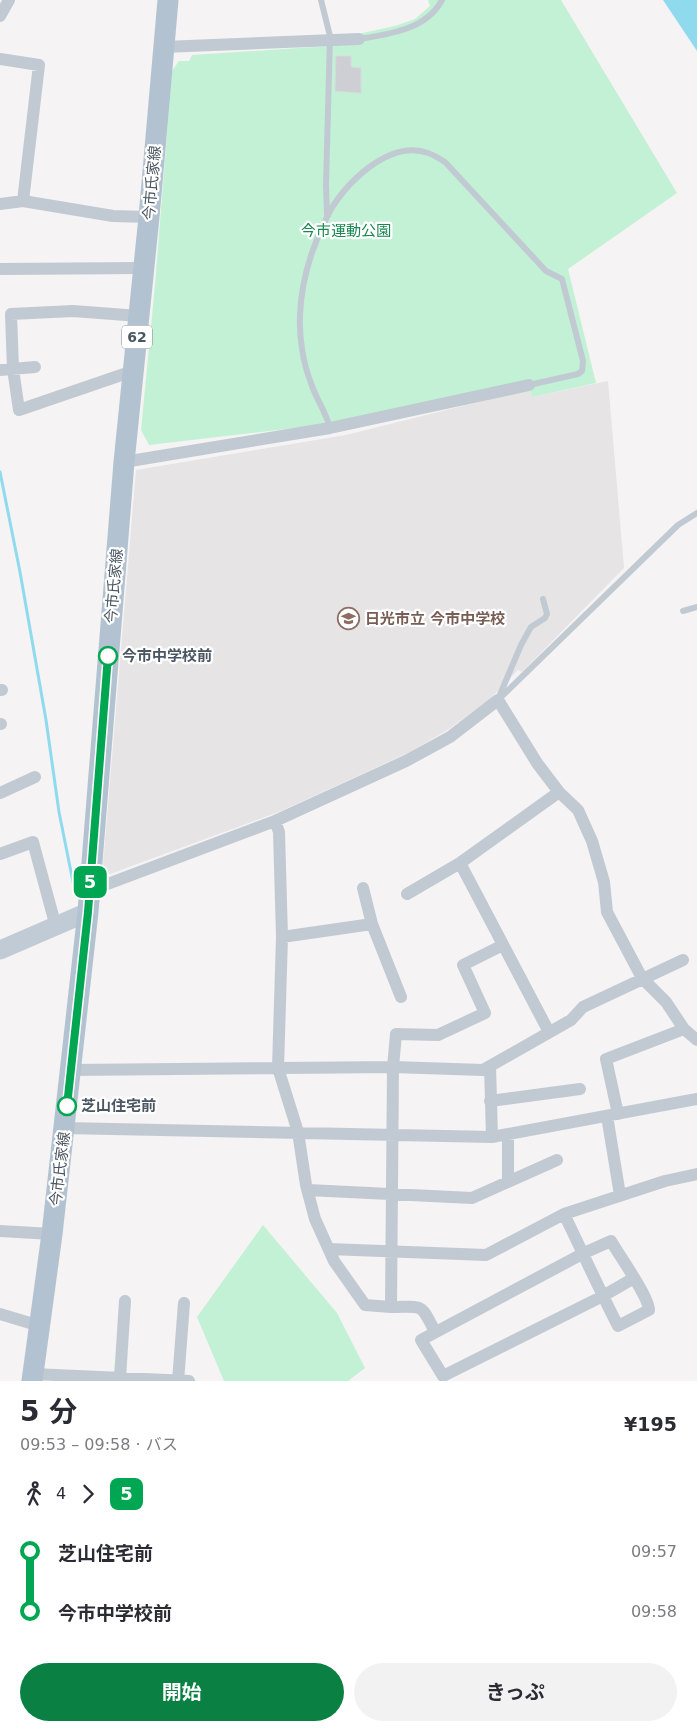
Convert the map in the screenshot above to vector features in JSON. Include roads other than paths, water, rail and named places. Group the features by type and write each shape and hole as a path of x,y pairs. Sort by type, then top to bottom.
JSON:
{"main road":[{"name":"今市氏家線","path":"32,1377 52,1234 89,902 124,462 149,216 168,0"}],"street":[{"path":"0,16 9,0"},
{"path":"164,47 359,39"},
{"path":"0,59 39,65 23,201"},
{"path":"0,204 23,201 113,216 149,216"},
{"path":"0,269 144,268"},
{"path":"133,371 19,410 6,370 11,314 73,312 139,316"},
{"path":"6,370 35,367"},
{"path":"124,462 330,428 529,385"},
{"path":"0,950 56,927 89,902 274,821 436,746 498,700 537,763 558,792 578,810 592,841 604,882 607,912 642,978 666,1002 684,1029 697,1040"},
{"path":"0,792 34,777"},
{"path":"407,894 460,863 558,792"},
{"path":"274,821 279,832 282,938 278,1068 298,1132 315,1218 334,1261 365,1305 418,1306 424,1309 435,1332"},
{"path":"0,854 33,842 56,927"},
{"path":"460,863 549,1032"},
{"path":"363,888 372,924 401,997"},
{"path":"282,938 372,924"},
{"path":"391,1306 392,1067 396,1034 438,1035 485,1013 463,966 503,945"},
{"path":"71,1070 392,1067 483,1070 571,1020 583,1007 683,960"},
{"path":"620,1195 606,1059 684,1029"},
{"path":"490,1066 492,1136"},
{"path":"490,1101 580,1089"},
{"path":"64,1128 492,1136 697,1099"},
{"path":"508,1134 508,1181"},
{"path":"308,1190 472,1198 557,1160"},
{"path":"329,1249 391,1253 486,1255 564,1214 665,1181 697,1174"},
{"path":"564,1214 584,1253 603,1296 618,1326 649,1310 649,1304 634,1278 611,1241 584,1253 421,1340 443,1376 603,1296 634,1278"},
{"path":"0,1231 52,1234"},
{"path":"120,1378 125,1301"},
{"path":"178,1381 184,1303"},
{"path":"0,1314 40,1326"},
{"path":"32,1377 189,1381"}],"lane":[{"path":"321,0 330,41 326,185 327,215"},
{"path":"359,39 392,33 415,26 432,12 442,0"},
{"path":"330,428 326,414 311,383 301,336 300,316 308,262 327,215 344,192 370,166 388,156 408,150 428,152 445,162 546,271 562,279 583,361 582,370 578,374 529,385"},
{"path":"498,700 678,525 697,513"},
{"path":"498,700 521,645 532,627 545,618 547,614 543,598"},
{"path":"683,611 697,607"}],"water":[{"path":"663,0 697,0 697,51"}],"waterway":[{"path":"0,472 20,572 46,720 59,812 75,892"}],"place":[{"name":"日光市立 今市中学校","path":"349,619"},
{"name":"今市中学校前","path":"108,656"},
{"name":"芝山住宅前","path":"67,1106"}],"park label":[{"name":"今市運動公園","path":"346,231"}]}
